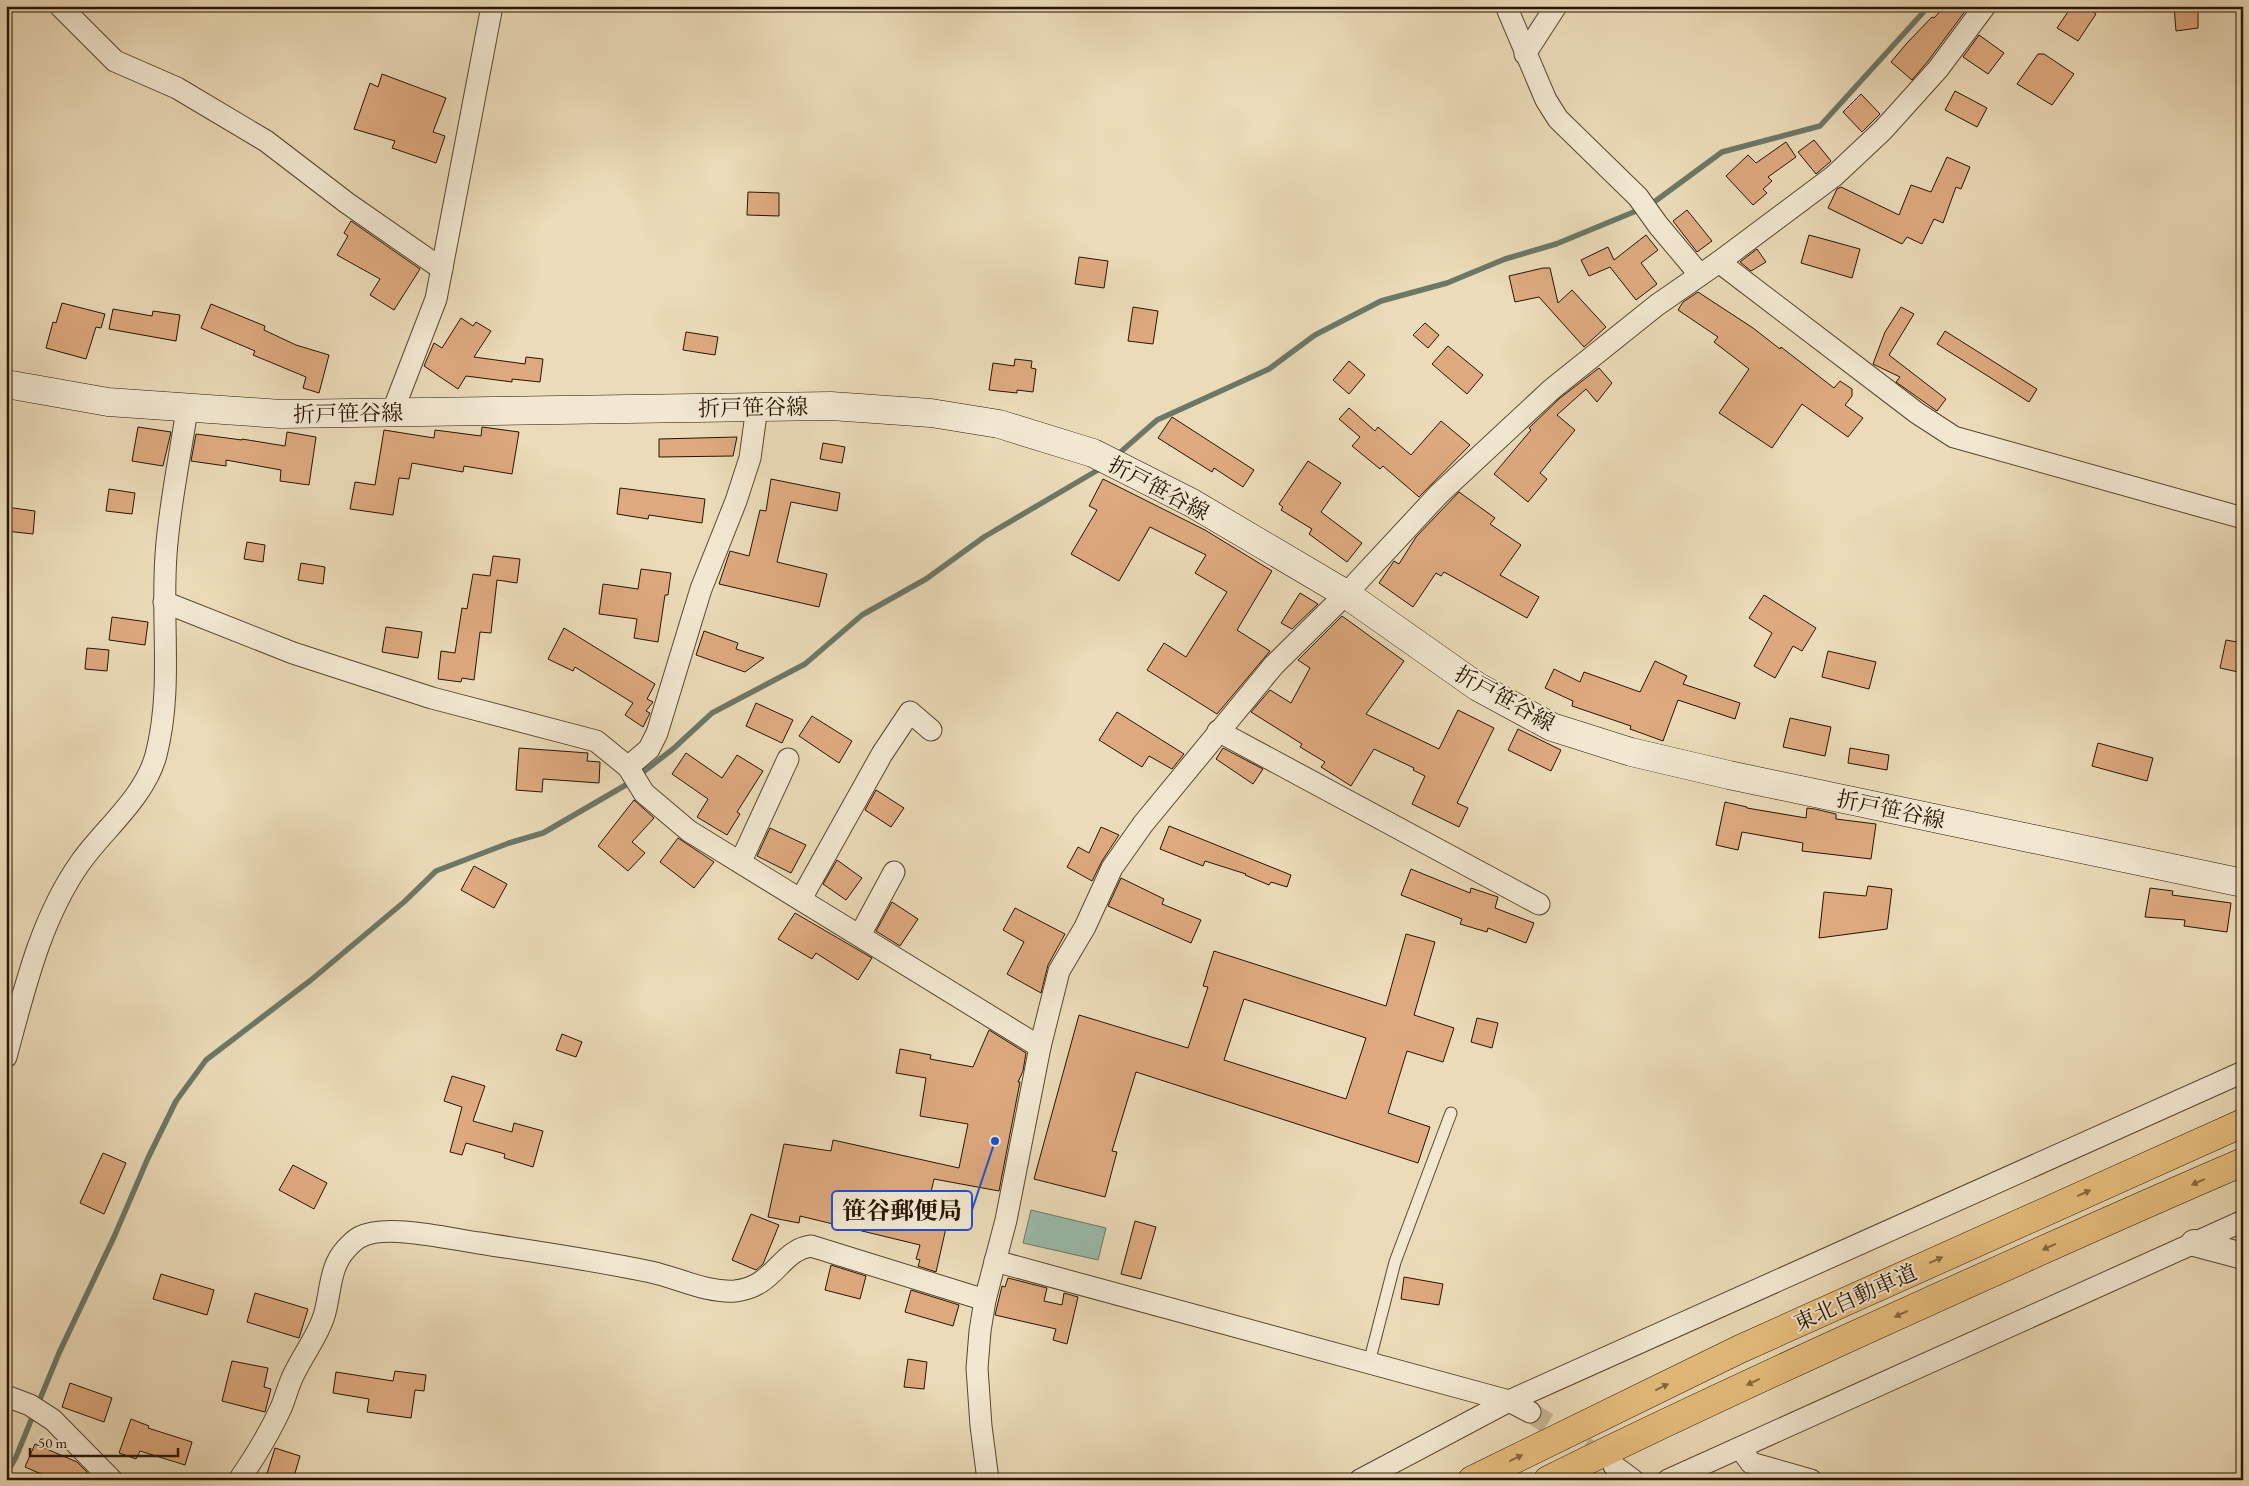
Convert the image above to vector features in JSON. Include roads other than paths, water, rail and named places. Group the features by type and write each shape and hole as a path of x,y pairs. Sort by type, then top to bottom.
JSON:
{"highway":[{"name":"東北自動車道","path":"1472,1480 1740,1349 2243,1123"},
{"name":"東北自動車道","path":"1548,1480 1630,1438 1903,1313 2096,1225 2243,1162"}],"main road":[{"name":"折戸笹谷線","path":"6,384 108,402 280,414 832,406 931,413 999,424 1093,453 1192,504 1346,594 1478,687 1552,727 1631,752 1729,775 2243,883"}],"street":[{"path":"60,6 115,61 177,88 266,141 347,203 442,268"},
{"path":"392,413 436,299 492,6"},
{"path":"1506,6 1546,100 1558,119 1638,197 1658,225 1700,275"},
{"path":"1525,54 1556,6"},
{"path":"988,1480 981,1426 977,1368 985,1300 1006,1220 1040,1046 1059,971 1085,927 1112,868 1142,824 1274,665 1346,594 1439,494 1552,388 1657,305 1720,262 1834,176 1883,130 1938,69 1985,6"},
{"path":"1720,262 1917,413 1954,437 2243,518"},
{"path":"628,767 649,750 658,733 701,589 736,501 750,458 757,407"},
{"path":"6,1057 26,985 53,911 80,863 137,795 156,757 165,700 164,602 166,554 187,409"},
{"path":"164,602 293,653 432,698 596,741 628,767 644,794 689,831 741,861 1040,1046"},
{"path":"801,899 882,754 910,712 931,730"},
{"path":"1218,731 1539,904"},
{"path":"741,861 788,759"},
{"path":"860,935 894,872"},
{"path":"1360,1480 1509,1401 2243,1072"},
{"path":"1668,1480 2243,1221"},
{"path":"239,1480 259,1452 282,1406 296,1370 324,1316 338,1258 360,1237 378,1231 413,1233 546,1254 652,1272 714,1290 733,1291 751,1289 774,1273 794,1252 801,1247 811,1246 985,1300"},
{"path":"2194,1243 2243,1256"},
{"path":"995,1261 1509,1401 1530,1412"},
{"path":"6,1396 30,1405 53,1420 112,1480"},
{"path":"1740,1448 1751,1463 1811,1480"},
{"path":"1614,1466 1633,1480"}],"lane":[{"path":"1369,1363 1395,1262 1451,1113"}],"waterway":[{"path":"1650,205 1722,152 1820,126 1929,6"},
{"path":"1116,456 1157,420 1269,369 1315,335 1381,301 1447,283 1505,259 1556,244 1641,209"},
{"path":"638,776 673,749 712,713 805,664 862,615 926,579 984,537 1103,467"},
{"path":"38,1404 59,1353 114,1237 148,1158 176,1101 206,1060 311,980 404,902 436,871 509,843 543,833 631,782"},
{"path":"6,1475 16,1457 34,1413"}],"tunnel":[{"path":"1530,1412 1608,1462"}],"place":[{"name":"笹谷郵便局","path":"995,1141"}]}
